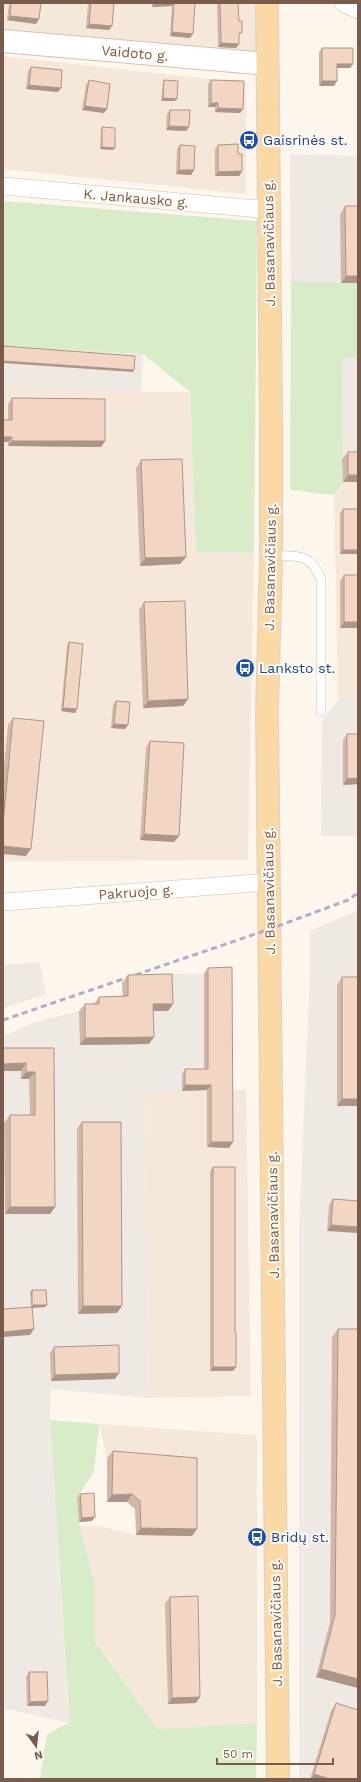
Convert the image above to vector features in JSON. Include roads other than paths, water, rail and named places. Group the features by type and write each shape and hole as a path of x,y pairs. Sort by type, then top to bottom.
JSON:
{"main road":[{"name":"J. Basanavičiaus g.","path":"267,3 271,556 267,712 278,1779"},
{"name":"Vaidoto g.","path":"3,41 267,64"}],"street":[{"path":"343,3 358,10"},
{"name":"K. Jankausko g.","path":"3,186 269,210"},
{"name":"Pakruojo g.","path":"3,902 269,882"}],"lane":[{"path":"271,556 297,555 308,559 316,568 321,579 321,711"}],"railway":[{"path":"3,1020 270,929 348,900 358,893"}],"place":[{"name":"Gaisrinės st.","path":"249,140"},
{"name":"Lanksto st.","path":"245,668"},
{"name":"Bridų st.","path":"257,1537"}]}
